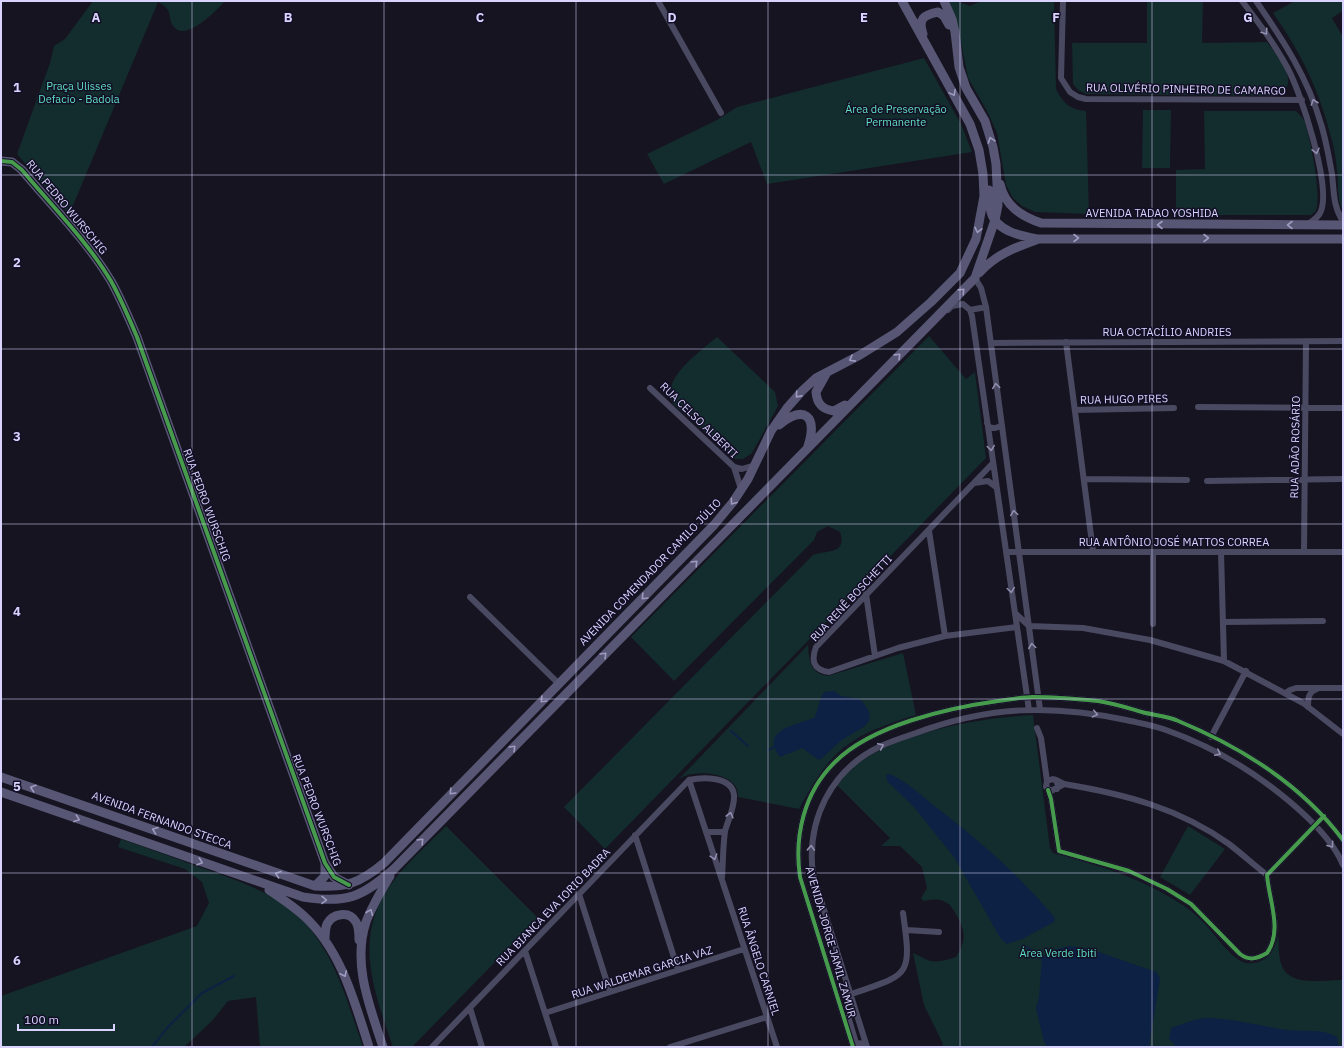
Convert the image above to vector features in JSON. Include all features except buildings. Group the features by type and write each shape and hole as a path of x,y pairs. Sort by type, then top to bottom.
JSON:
{"main road":[{"name":"AVENIDA COMENDADOR CAMILO JÚLIO","path":"315,886 335,888 349,885 372,873 384,862 714,525 741,489 772,431 787,408 802,391 816,378 860,355 897,332 931,302 960,273 976,239 982,213 983,174 976,141 970,124 902,1"},
{"path":"944,1 952,19 958,67 966,88 984,121 993,147 996,164 998,205 995,220 976,276"},
{"path":"926,44 920,26 922,20 928,14 938,12 944,16 949,26 956,50"},
{"path":"976,141 984,160 988,177 990,210 995,220 1006,229 1017,235 1037,239 1343,239"},
{"name":"RUA PEDRO WURSCHIG","path":"1,161 12,162 22,170 88,248 110,280 125,308 137,337 208,533 325,863 334,877 349,885"},
{"name":"AVENIDA TADAO YOSHIDA","path":"996,164 1001,189 1010,204 1016,211 1041,223 1343,225"},
{"path":"1,792 303,898 324,901 356,896 371,888 394,869 976,276 997,256 1012,248 1037,239"},
{"path":"828,371 816,392 819,404 828,410 834,411 841,408 870,383"},
{"path":"772,431 788,418 802,414 812,425 812,435 806,449"},
{"name":"AVENIDA FERNANDO STECCA","path":"1,777 315,886"},
{"name":"RUA PEDRO WURSCHIG","path":"315,886 325,876 325,863"},
{"path":"360,950 366,923 374,904 394,869"},
{"path":"260,883 304,916 325,940 344,975 369,1047"},
{"path":"325,940 326,929 330,919 334,916 344,914 350,916 356,922 362,976 366,995 383,1047"}],"street":[{"path":"658,1 721,113"},
{"name":"RUA OLIVÉRIO PINHEIRO DE CAMARGO","path":"1063,1 1062,78 1070,92 1078,97 1086,99 1302,100"},
{"path":"1242,1 1258,21 1284,62 1302,100 1316,151 1322,194 1322,210 1315,220 1307,225"},
{"path":"1257,2 1287,46 1313,99 1322,125 1330,165 1335,206 1343,221"},
{"path":"976,276 982,288 986,308 1040,709"},
{"path":"929,325 952,306 963,304 970,310 1029,710"},
{"path":"970,310 986,308"},
{"name":"RUA OCTACÍLIO ANDRIES","path":"991,343 1343,341"},
{"path":"1066,342 1094,551"},
{"name":"RUA ADÃO ROSÁRIO","path":"1304,552 1306,342"},
{"name":"RUA CELSO ALBERTI","path":"650,388 734,467 741,489"},
{"path":"1198,407 1343,408"},
{"name":"RUA HUGO PIRES","path":"1075,410 1174,408"},
{"path":"987,423 993,428 998,428 1002,425"},
{"path":"989,434 996,432 1003,435"},
{"name":"RUA RENÊ BOSCHETTI","path":"993,463 816,647 813,663 818,669 829,672 875,656 946,636 1017,627"},
{"name":"RUA CELSO ALBERTI","path":"734,467 742,469 755,465"},
{"path":"1084,479 1188,480"},
{"path":"1208,481 1343,479"},
{"path":"974,483 988,481 996,486"},
{"path":"929,531 946,636"},
{"path":"920,540 927,545 932,552"},
{"name":"RUA ANTÔNIO JOSÉ MATTOS CORREA","path":"1006,552 1343,552"},
{"path":"1153,552 1153,624"},
{"path":"1221,552 1224,661"},
{"path":"866,594 875,656"},
{"path":"470,597 559,684"},
{"path":"858,603 863,603 868,609"},
{"path":"1015,613 1029,626 1083,628 1143,639 1224,661 1246,671 1286,693 1308,707 1343,734"},
{"path":"1223,622 1323,621"},
{"path":"1018,638 1024,650 1029,685 1037,685"},
{"path":"1211,737 1246,671"},
{"path":"1286,693 1296,688 1343,688"},
{"path":"1308,707 1309,696 1313,690 1320,688"},
{"name":"AVENIDA JORGE JAMIL ZAMUR","path":"853,1047 800,877 798,840 804,813 818,783 835,762 852,748 873,736 944,711 1009,700 1039,698 1099,701 1174,720 1244,754 1303,796 1324,816 1343,840"},
{"path":"1056,699 1056,710"},
{"path":"1009,700 1011,703 1011,710"},
{"name":"AVENIDA JORGE JAMIL ZAMUR","path":"836,992 845,1008 856,1043 867,1045 813,875 811,845 814,828 821,808 839,777 881,746 930,728 977,716 1011,710 1040,709 1089,712 1165,729 1220,753 1263,780 1304,814 1332,846 1343,865"},
{"path":"1037,728 1041,738 1046,770 1052,780 1058,786 1053,790 1051,799 1057,847 1062,853 1129,871 1167,888 1192,904 1240,954 1249,959 1254,959 1267,953 1275,937 1275,925 1267,875 1229,844 1193,822 1146,802 1052,780"},
{"name":"RUA ÂNGELO CARNIEL","path":"722,881 725,832 733,799 731,787 720,781 709,778 689,780 744,949 777,1047"},
{"name":"RUA BIANCA EVA IORIO BADRA","path":"432,1047 689,780"},
{"path":"1052,780 1046,787 1053,790"},
{"path":"1053,790 1064,784"},
{"path":"1294,805 1303,796"},
{"path":"1304,814 1312,805"},
{"path":"1267,875 1316,827 1324,816"},
{"path":"706,832 725,832"},
{"path":"635,835 678,970"},
{"path":"579,894 610,992"},
{"path":"851,994 897,978 907,965 908,956 903,913"},
{"path":"906,930 939,932"},
{"name":"RUA WALDEMAR GARCIA VAZ","path":"545,1013 744,949"},
{"path":"525,951 556,1047"},
{"path":"470,1008 482,1047"},
{"path":"670,1047 767,1017"}],"green space":[{"name":"Praça Ulisses Defacio - Badola","path":"93,1 225,1 209,17 186,31 179,31 174,27 167,8 158,2 69,215 17,154 50,63 54,46 65,39"},
{"path":"949,1 957,1 970,6 981,1 1054,1 1056,89 1064,102 1068,105 1076,109 1086,111 1089,214 1035,212 1022,206 1013,198 1006,185 997,133 987,111 968,78 958,27"},
{"path":"1147,1 1203,1 1202,43 1267,42 1286,72 1288,79 1287,86 1282,92 1272,96 1086,94 1078,90 1073,84 1072,43 1147,43"},
{"path":"1295,1 1343,1 1343,11 1332,18 1343,37 1343,210 1339,201 1338,176 1334,148 1322,106 1309,74 1293,43 1273,13"},
{"name":"Área de Preservação Permanente","path":"924,58 961,124 972,152 767,184 751,142 664,184 647,154 717,120 737,107"},
{"path":"1143,110 1171,110 1170,168 1142,168"},
{"path":"1204,111 1296,111 1304,120 1307,128 1315,167 1318,195 1315,212 1311,215 1176,215 1176,170 1205,169"},
{"path":"929,336 966,379 975,372 986,458 605,849 564,807 813,555 829,552 838,548 841,545 842,539 840,532 828,526 817,532 814,540 674,681 631,637"},
{"path":"717,337 775,392 778,406 752,453 743,459 735,459 673,404 670,395 676,376 683,367"},
{"path":"808,645 810,661 814,669 817,672 828,676 903,653 916,715 894,722 859,737 845,747 822,771 799,809 738,797 734,784 722,776 714,774 691,774 679,779"},
{"name":"Área Verde Ibiti","path":"1033,715 1050,848 1053,853 1086,862 1133,878 1163,893 1194,913 1228,951 1246,963 1258,962 1268,956 1275,946 1278,934 1279,955 1286,973 1300,980 1343,980 1343,1047 942,1047 943,1044 924,1005 913,953 926,960 937,962 956,957 962,946 964,936 960,922 951,906 947,903 937,900 923,901 921,898 927,888 922,867 900,846 881,846 890,838 837,785 852,768 854,770 853,767 871,755 915,736 939,729 988,719"},
{"path":"446,826 538,918 412,1047 393,1047 373,982 370,962 370,941 373,920 381,900 395,879 413,858"},
{"path":"1188,826 1225,849 1190,895 1160,877"},
{"path":"121,839 245,884 274,898 288,907 311,930 329,957 348,1001 363,1047 260,1047 256,997 228,1001 212,1021 184,1047 1,1047 1,996 197,926 209,903 202,882 185,869 118,847"}],"water":[{"path":"834,691 841,696 860,699 867,707 869,714 869,720 866,724 842,740 819,760 802,748 780,757 775,748 774,740 777,735 782,730 790,726 814,718 824,692"},
{"path":"890,774 902,781 969,833 1014,873 1055,918 1054,922 1022,939 1007,944 1001,939 954,857 914,807 887,781 886,775"},
{"path":"1069,946 1090,949 1156,972 1160,978 1149,1047 1047,1047 1044,1042 1036,1008 1039,997 1042,958 1050,951"},
{"path":"1205,1018 1236,1021 1287,1030 1326,1032 1337,1037 1339,1047 1177,1047 1169,1039 1171,1028"}],"waterway":[{"path":"731,731 748,746"},
{"path":"768,750 776,746"},
{"path":"1027,947 1043,960"},
{"path":"152,1047 167,1028 202,993 234,976"}],"cycle path":[{"path":"1,161 12,162 22,170 69,224 102,266 122,302 137,337 325,863 334,877 349,885"},
{"path":"853,1047 800,877 800,831 809,801 824,774 835,762 851,749 890,728 912,720 957,708 1024,697 1098,701 1168,717 1200,730 1268,769 1308,802 1327,820 1343,840"},
{"path":"1048,790 1051,799 1059,851 1129,871 1167,889 1191,904 1240,954 1247,958 1260,957 1267,953 1272,944 1275,925 1267,875 1324,816"}]}
